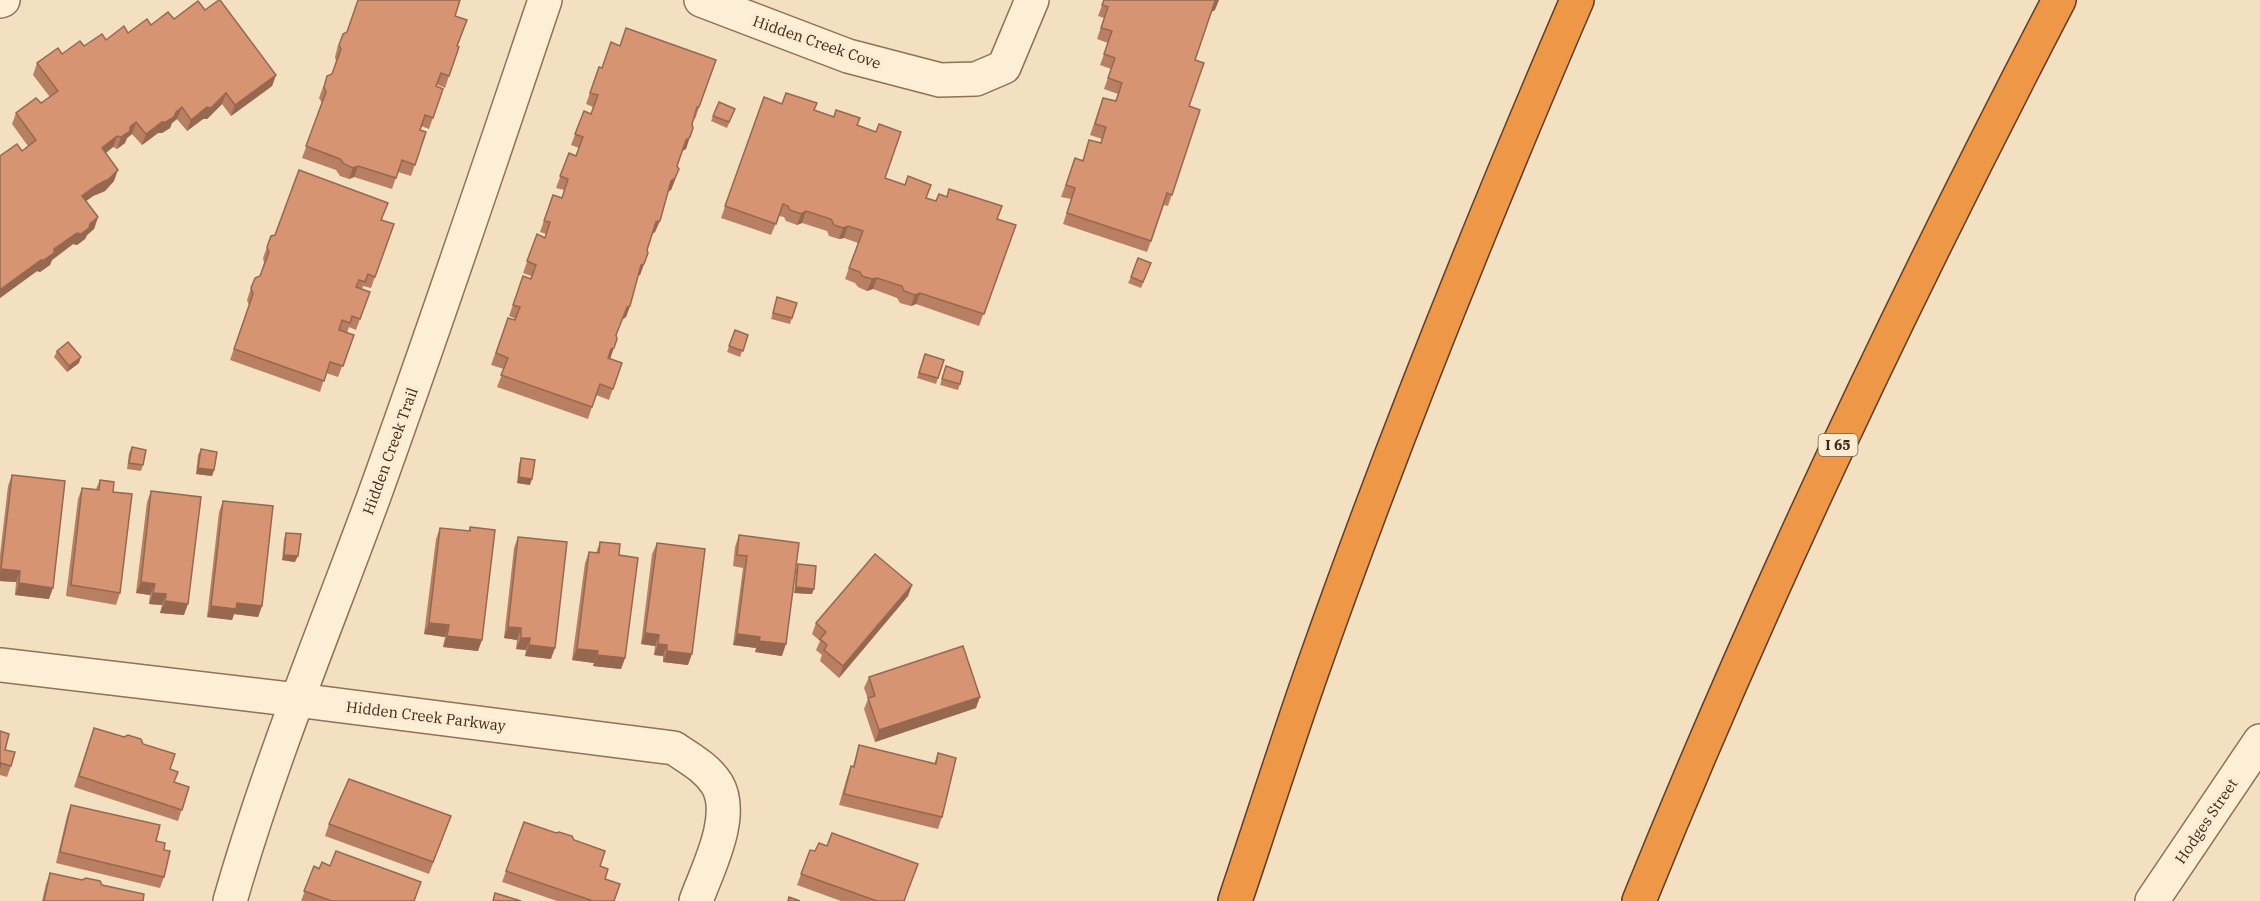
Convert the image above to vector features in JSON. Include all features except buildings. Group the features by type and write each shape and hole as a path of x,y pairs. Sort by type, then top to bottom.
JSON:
{"highway":[{"path":"1235,901 1312,671 1412,402 1519,135 1577,0"},
{"name":"I 65","path":"1639,901 1697,756 1752,630 1867,383 1997,119 2059,0"}],"street":[{"name":"Hidden Creek Trail","path":"230,901 244,853 297,700 421,366 545,0"},
{"name":"Hidden Creek Cove","path":"700,0 848,56 940,80 976,79 1004,68 1032,0"},
{"name":"Hidden Creek Parkway","path":"0,665 674,748 702,767 717,785 723,800 724,816 718,842 696,901"},
{"name":"Hodges Street","path":"2152,901 2251,773 2260,741"}]}
